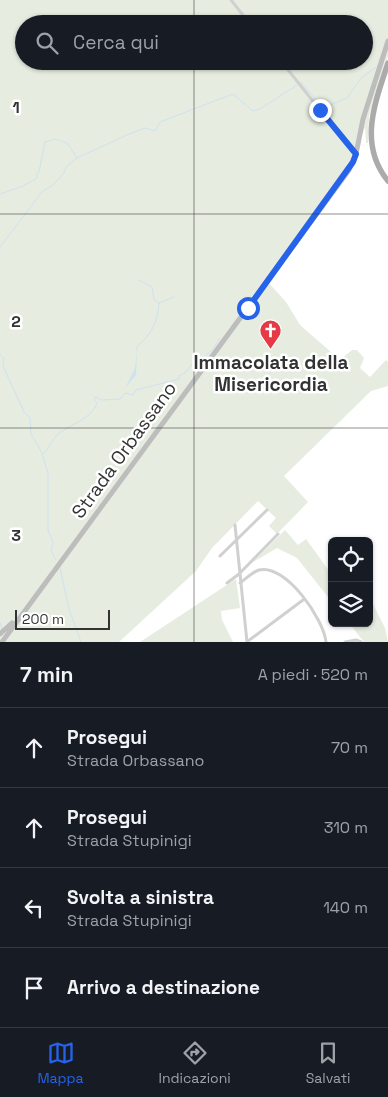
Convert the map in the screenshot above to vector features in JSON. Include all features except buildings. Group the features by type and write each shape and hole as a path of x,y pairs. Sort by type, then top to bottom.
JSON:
{"main road":[{"name":"Strada Orbassano","path":"2,642 349,170 356,154 363,119 388,41"},
{"path":"388,63 372,110 370,132 374,153 382,173 388,181"},
{"name":"Strada Orbassano","path":"0,634 9,630"}],"street":[{"path":"231,0 243,15"},
{"path":"288,70 356,154"},
{"path":"220,556 267,510"},
{"path":"235,525 247,642 304,600"},
{"path":"227,583 239,574 278,534"},
{"path":"240,584 259,570 270,570 286,577 322,624 326,642"},
{"path":"345,642 360,642"}],"shaded area":[{"path":"0,0 388,0 388,56 369,116 368,143 366,143 365,127 352,163 267,281 286,302 300,325 340,360 352,350 357,350 364,358 360,368 370,377 386,360 388,362 388,386 371,391 284,476 308,502 277,534 269,526 276,518 258,501 212,548 196,571 119,642 0,642"},
{"path":"285,530 298,545 306,539 328,569 328,597 297,558 277,548 253,562"},
{"path":"236,579 240,608 221,611 222,620 233,642 140,642"},
{"path":"373,604 385,628 388,642 364,642 352,627 373,627"}],"water":[{"path":"137,351 136,375 125,388 135,368"}],"waterway":[{"path":"373,69 378,66"},
{"path":"301,82 323,108 347,98 362,77 372,70"},
{"path":"0,247 42,192 54,184 64,173 66,167 77,158 145,128 155,131 160,122 233,94 253,111 260,109 297,85"},
{"path":"39,172 45,142 55,139 67,143 77,158"},
{"path":"0,194 23,186 37,178 37,172"},
{"path":"139,280 152,287 154,300 159,303"},
{"path":"137,351 137,346 147,337 153,327 159,303 174,297"},
{"path":"42,456 59,433 82,420 95,408 97,403 94,400 95,397 102,400 120,399 125,393 133,395 136,390 179,379 179,376 185,373 192,364 197,363 212,350 220,338"},
{"path":"0,354 4,358 3,366 24,412 30,418 31,434 41,451 48,473 48,530 53,543 51,551 56,560"},
{"path":"60,568 69,609 81,642"},
{"path":"0,622 2,629"}],"place":[{"name":"Immacolata della Misericordia","path":"271,350"}],"route":[{"path":"248,308 342,180 356,154 320,110"}]}
